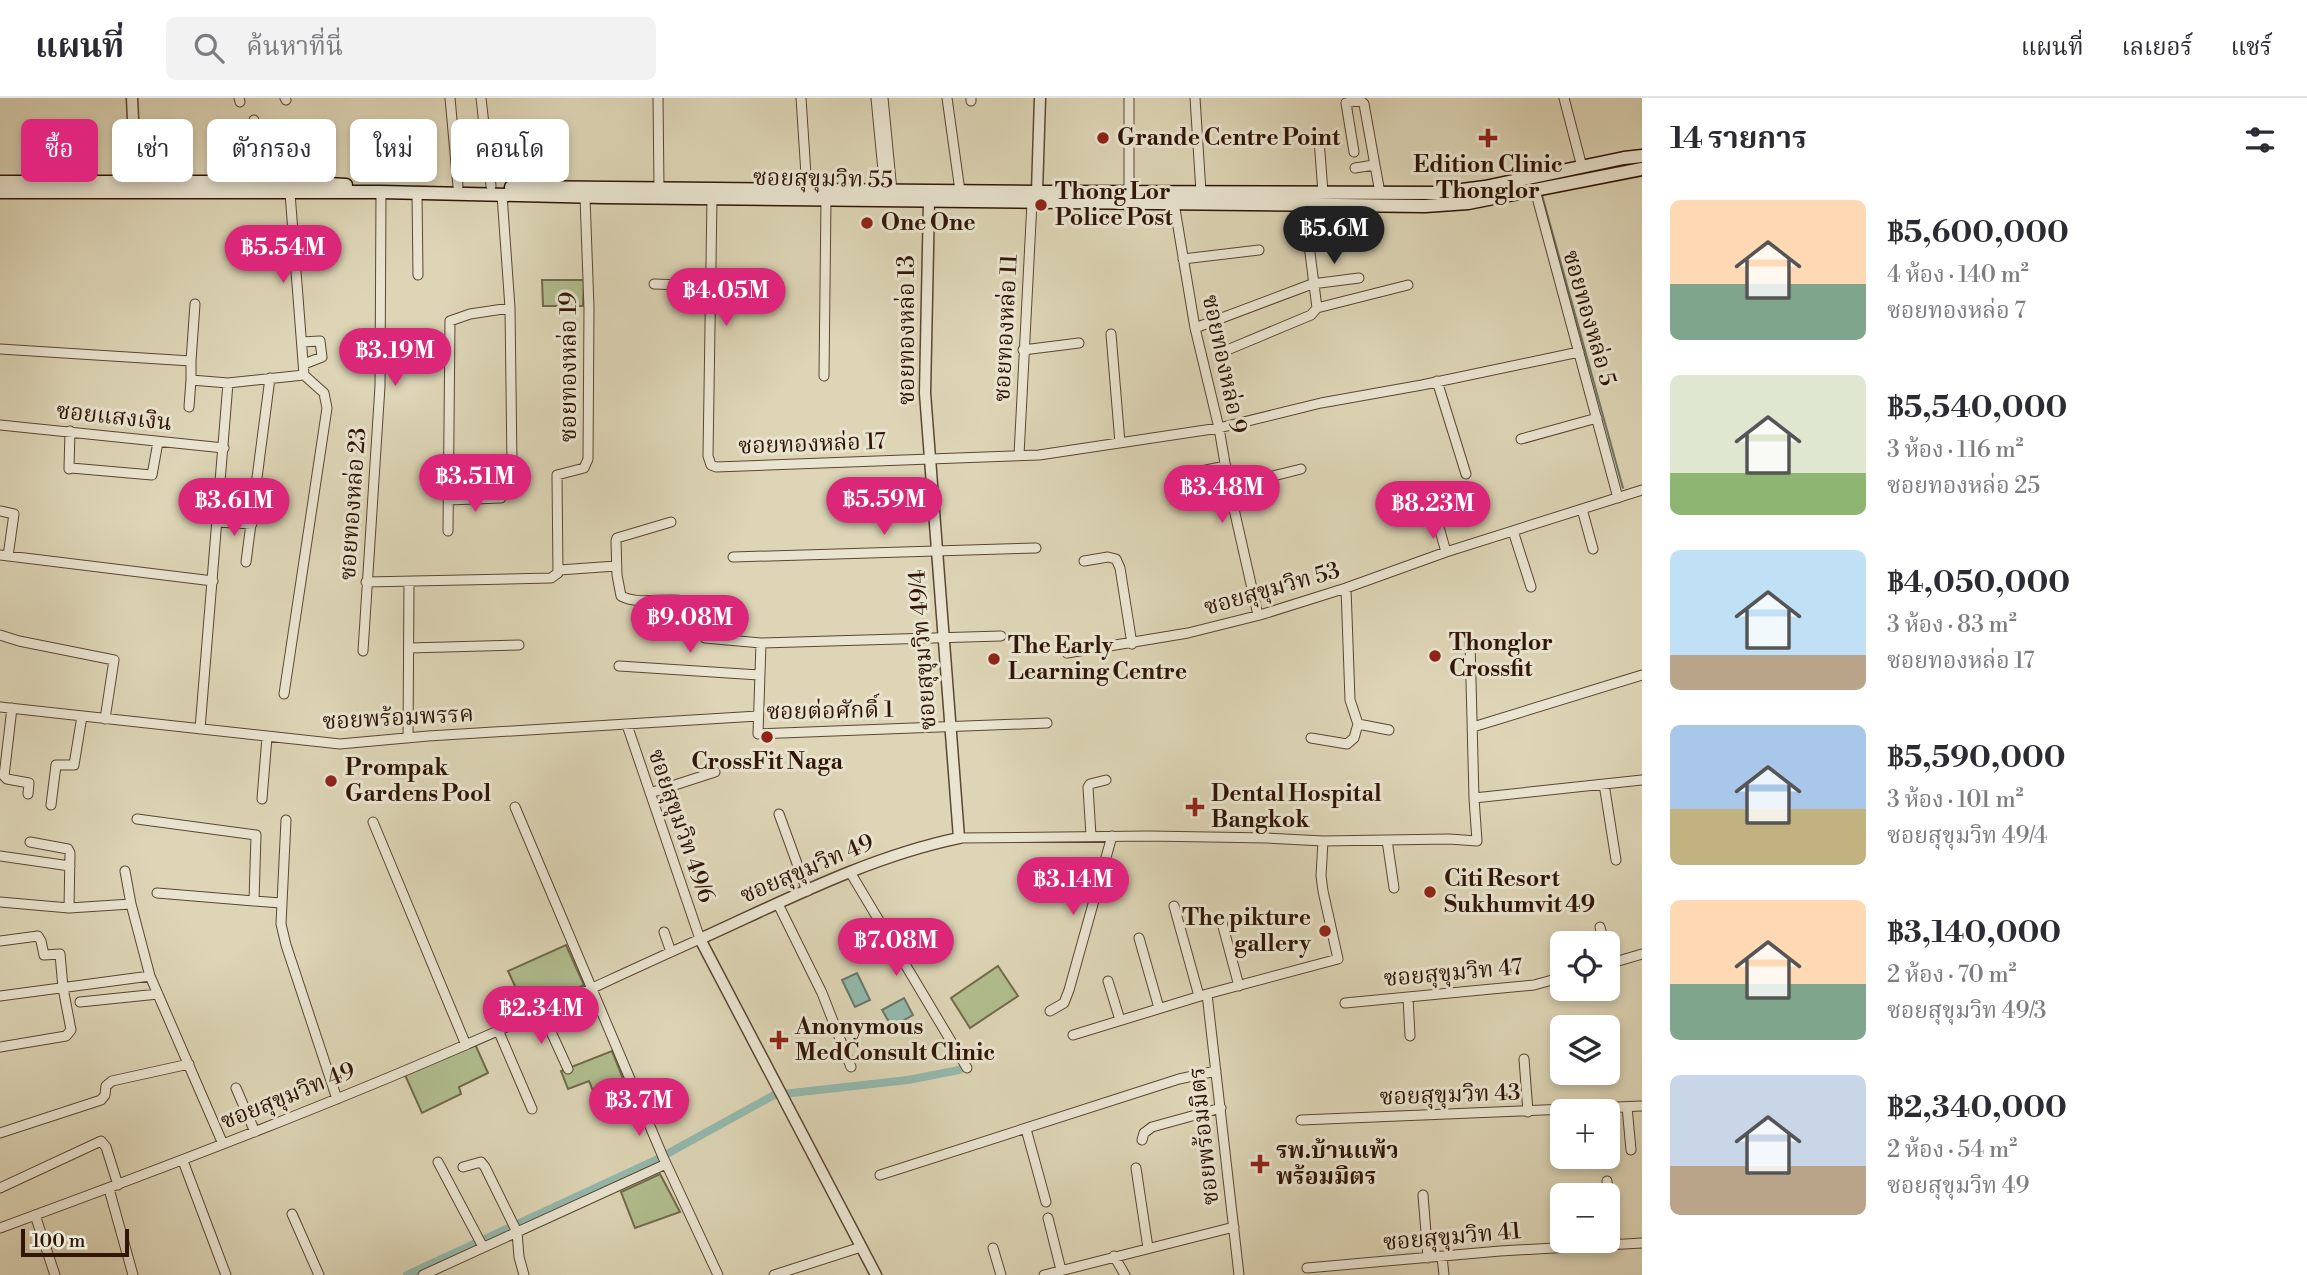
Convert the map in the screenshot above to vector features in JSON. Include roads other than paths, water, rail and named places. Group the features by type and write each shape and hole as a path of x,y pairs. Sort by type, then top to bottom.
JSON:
{"main road":[{"name":"ซอยสุขุมวิท 55","path":"0,192 290,187 498,189 807,195 1323,199 1425,206 1459,204 1642,156"},
{"name":"ซอยสุขุมวิท 55","path":"1584,173 1642,169"},
{"name":"ซอยสุขุมวิท 55","path":"0,182 112,182"},
{"name":"ซอยสุขุมวิท 55","path":"136,182 192,188 257,182 290,187"},
{"name":"ซอยสุขุมวิท 55","path":"1323,199 1533,184"},
{"name":"ซอยสุขุมวิท 55","path":"381,189 417,193 458,190"},
{"name":"ซอยสุขุมวิท 55","path":"826,195 888,191 929,196 960,191 1035,197 1129,191 1174,197"}],"street":[{"path":"132,98 133,119"},
{"path":"450,98 458,190"},
{"path":"481,98 498,189 510,308 512,465"},
{"path":"658,98 659,192"},
{"path":"801,98 807,195"},
{"path":"876,98 888,191"},
{"path":"883,98 888,191"},
{"path":"947,98 960,191"},
{"path":"1035,197 1040,98"},
{"path":"1195,98 1201,198"},
{"path":"1564,98 1584,173"},
{"path":"1129,99 1129,191"},
{"path":"1354,152 1346,103 1360,100 1364,104 1380,193"},
{"path":"1320,139 1323,199"},
{"path":"1355,168 1374,165"},
{"name":"ซอยทองหล่อ 5","path":"1533,184 1618,498"},
{"path":"290,187 304,375"},
{"name":"ซอยทองหล่อ 23","path":"363,651 380,386 381,189"},
{"name":"ซอยทองหล่อ 19","path":"559,570 557,475 584,468 588,459 589,308 584,192"},
{"path":"417,193 418,275"},
{"name":"ซอยทองหล่อ 17","path":"712,193 708,456 713,467 930,459"},
{"path":"824,376 826,195"},
{"name":"ซอยทองหล่อ 13","path":"929,196 925,386 930,459"},
{"name":"ซอยทองหล่อ 11","path":"1019,455 1023,350 1035,197"},
{"name":"ซอยทองหล่อ 9","path":"1174,197 1195,328 1258,615"},
{"path":"1304,199 1317,309"},
{"path":"1183,259 1259,250"},
{"path":"1195,328 1312,284 1359,278"},
{"path":"654,284 712,286"},
{"path":"1220,353 1311,315 1317,309 1408,285"},
{"path":"189,407 195,304"},
{"path":"448,531 450,321 470,314 510,308"},
{"path":"1111,334 1120,443"},
{"path":"302,342 320,341 322,357 304,364"},
{"path":"1023,350 1079,343"},
{"path":"0,349 191,361"},
{"path":"930,459 1039,455 1219,428 1321,402 1437,382 1579,352"},
{"path":"191,380 228,383 304,375 324,393 327,408 284,694"},
{"path":"246,562 270,378"},
{"path":"1437,382 1466,474"},
{"path":"201,729 228,383"},
{"path":"1521,439 1597,418"},
{"name":"ซอยแสงเงิน","path":"0,425 223,448"},
{"path":"70,431 69,469 153,475 158,442"},
{"name":"ซอยสุขุมวิท 49/4","path":"930,459 959,838"},
{"path":"1191,473 1226,466"},
{"path":"1229,487 1301,469"},
{"name":"ซอยสุขุมวิท 53","path":"1067,653 1188,633 1258,615 1642,490"},
{"path":"448,500 501,498"},
{"path":"1433,506 1446,552"},
{"path":"1582,509 1593,548"},
{"path":"0,511 14,514 4,556 213,581"},
{"path":"217,522 252,524"},
{"path":"671,522 617,538 616,566 621,596 633,600 691,602 697,606 705,638 761,643 1001,636"},
{"path":"1513,531 1531,587"},
{"path":"733,557 1037,548"},
{"path":"1084,561 1108,557 1116,559 1120,568 1132,644"},
{"path":"366,582 551,578 559,570 616,566"},
{"path":"408,738 409,582"},
{"path":"1311,738 1347,744 1354,738 1358,724 1350,701 1346,588"},
{"path":"0,635 114,660 105,719"},
{"path":"1470,642 1474,798 1642,780"},
{"name":"ซอยต่อศักดิ์ 1","path":"761,643 756,733 759,735 950,727"},
{"path":"409,648 519,645"},
{"path":"619,666 760,675"},
{"path":"1473,727 1642,674"},
{"name":"ซอยพร้อมพรรค","path":"0,707 340,744 758,716"},
{"path":"12,708 4,776 29,783 28,794"},
{"path":"51,805 56,765 74,765 82,716"},
{"path":"950,727 1047,723"},
{"path":"1358,724 1389,730"},
{"name":"ซอยสุขุมวิท 49/6","path":"627,725 699,939"},
{"path":"262,799 267,737"},
{"path":"650,793 715,772"},
{"path":"1091,836 1088,786 1106,780"},
{"path":"1604,784 1616,860"},
{"name":"ซอยสุขุมวิท 49","path":"0,1228 183,1161 337,1099 466,1045 850,872 911,849 959,838 1091,836 1477,841 1474,798"},
{"path":"515,807 666,1164 718,1275"},
{"path":"779,814 807,891"},
{"path":"137,819 256,835 254,901"},
{"path":"286,821 281,925 337,1099"},
{"path":"373,822 466,1045"},
{"path":"1050,1011 1065,1003 1112,836"},
{"path":"1387,840 1394,888"},
{"path":"1073,1035 1203,995 1338,959 1321,876 1323,841"},
{"path":"30,842 68,849 69,908"},
{"path":"0,856 70,866"},
{"path":"125,872 150,976 223,1144"},
{"path":"850,872 967,1068"},
{"path":"157,893 281,903"},
{"path":"0,902 69,908 131,904"},
{"path":"778,904 822,993 851,1067"},
{"name":"ซอยพร้อมมิตร","path":"1174,906 1203,995 1221,1108 1239,1275"},
{"path":"1221,919 1239,985"},
{"path":"1600,927 1601,931"},
{"path":"664,932 671,952"},
{"path":"0,941 38,936 44,955 60,954 71,1030 66,1036 0,1047"},
{"path":"1139,938 1159,1008"},
{"path":"699,939 861,1247 872,1274"},
{"path":"1620,959 1642,954"},
{"path":"0,996 150,976"},
{"path":"1108,981 1120,1020"},
{"name":"ซอยสุขุมวิท 47","path":"1345,1003 1534,985 1550,981"},
{"path":"80,1002 158,994"},
{"path":"1408,996 1410,1036"},
{"path":"541,1010 568,1069"},
{"path":"498,1030 532,1108"},
{"path":"1524,1059 1528,1112"},
{"path":"0,1133 101,1100 106,1086 111,1082 189,1064"},
{"path":"880,1175 1179,1079 1216,1071"},
{"path":"236,1088 255,1132"},
{"name":"ซอยสุขุมวิท 43","path":"1620,1108 1642,1106"},
{"path":"1627,1107 1631,1150"},
{"path":"1142,1140 1144,1133 1152,1127 1221,1108"},
{"name":"ซอยสุขุมวิท 43","path":"1300,1119 1550,1111"},
{"path":"1026,1129 1046,1202"},
{"path":"0,1188 101,1141 106,1147 133,1275"},
{"path":"183,1161 226,1275"},
{"path":"438,1162 484,1247"},
{"path":"463,1167 481,1162 483,1164 517,1232 519,1258 524,1275"},
{"path":"423,1275 666,1164"},
{"path":"1136,1168 1148,1248"},
{"path":"1423,1195 1428,1258"},
{"path":"292,1214 319,1275"},
{"path":"35,1215 55,1275"},
{"path":"1048,1218 1061,1270"},
{"path":"1044,1275 1234,1227"},
{"name":"ซอยสุขุมวิท 41","path":"1620,1244 1642,1243"},
{"path":"774,1275 861,1247"},
{"path":"993,1248 1002,1275"},
{"name":"ซอยสุขุมวิท 41","path":"1307,1268 1550,1249"},
{"path":"1114,1256 1125,1275"},
{"path":"1442,1257 1444,1275"}],"water":[{"path":"857,973 870,1000 855,1007 842,980"},
{"path":"904,998 913,1015 892,1027 882,1010"}],"waterway":[{"path":"1542,195 1623,488"},
{"path":"407,1275 656,1160 774,1095 908,1080 959,1070"}],"place":[{"name":"Grande Centre Point","path":"1103,138"},
{"name":"Edition Clinic Thonglor","path":"1488,138"},
{"name":"Thong Lor Police Post","path":"1041,205"},
{"name":"One One","path":"867,223"},
{"name":"Thonglor Crossfit","path":"1435,656"},
{"name":"The Early Learning Centre","path":"994,659"},
{"name":"CrossFit Naga","path":"767,737"},
{"name":"Prompak Gardens Pool","path":"331,781"},
{"name":"Dental Hospital Bangkok","path":"1195,807"},
{"name":"Citi Resort Sukhumvit 49","path":"1430,892"},
{"name":"The pikture gallery","path":"1325,931"},
{"name":"Anonymous MedConsult Clinic","path":"779,1040"},
{"name":"รพ.บ้านแพ้ว พร้อมมิตร","path":"1260,1164"}]}
